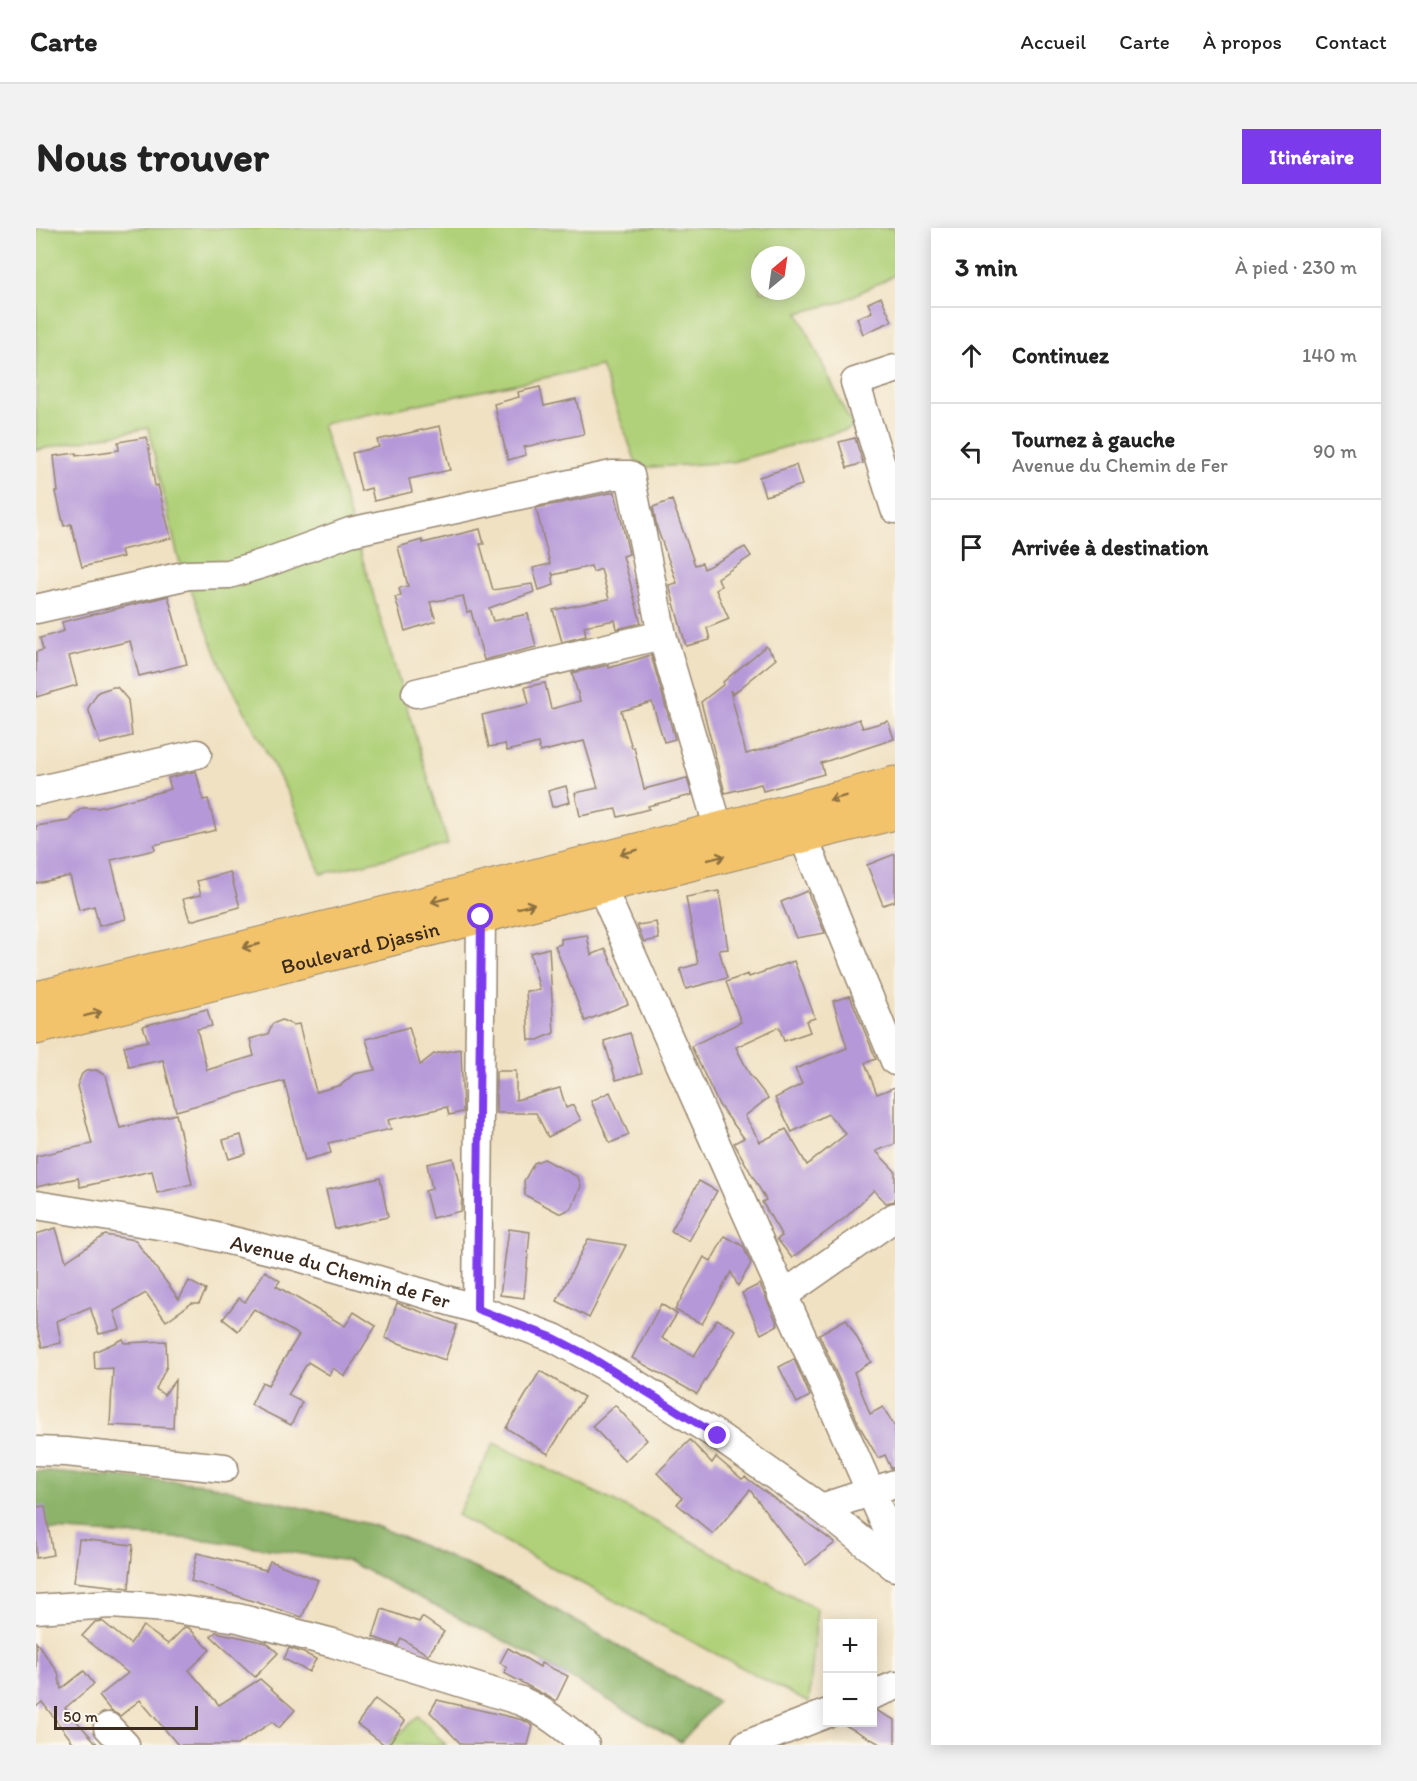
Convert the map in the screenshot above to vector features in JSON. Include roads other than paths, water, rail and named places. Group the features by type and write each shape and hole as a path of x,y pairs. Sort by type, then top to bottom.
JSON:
{"highway":[{"name":"Boulevard Djassin","path":"36,998 342,925 895,783"},
{"name":"Boulevard Djassin","path":"36,1028 895,813"}],"street":[{"path":"895,369 855,382 895,509"},
{"path":"36,609 188,575 229,573 268,562 350,532 612,475 630,475 662,635 719,830"},
{"path":"416,693 662,635"},
{"path":"36,791 196,754"},
{"path":"803,836 895,1061"},
{"path":"601,886 782,1296 882,1488 895,1546"},
{"path":"477,1309 481,917"},
{"name":"Avenue du Chemin de Fer","path":"36,1205 195,1232 299,1257 477,1309 554,1338 587,1355 718,1436 820,1508 895,1567"},
{"path":"782,1296 895,1217"},
{"path":"36,1451 224,1468"},
{"path":"820,1508 882,1488"},
{"path":"36,1609 111,1604 167,1608 238,1618 333,1643 521,1701 541,1710 585,1745"},
{"path":"877,1693 895,1686"},
{"path":"746,1745 823,1715"}]}
